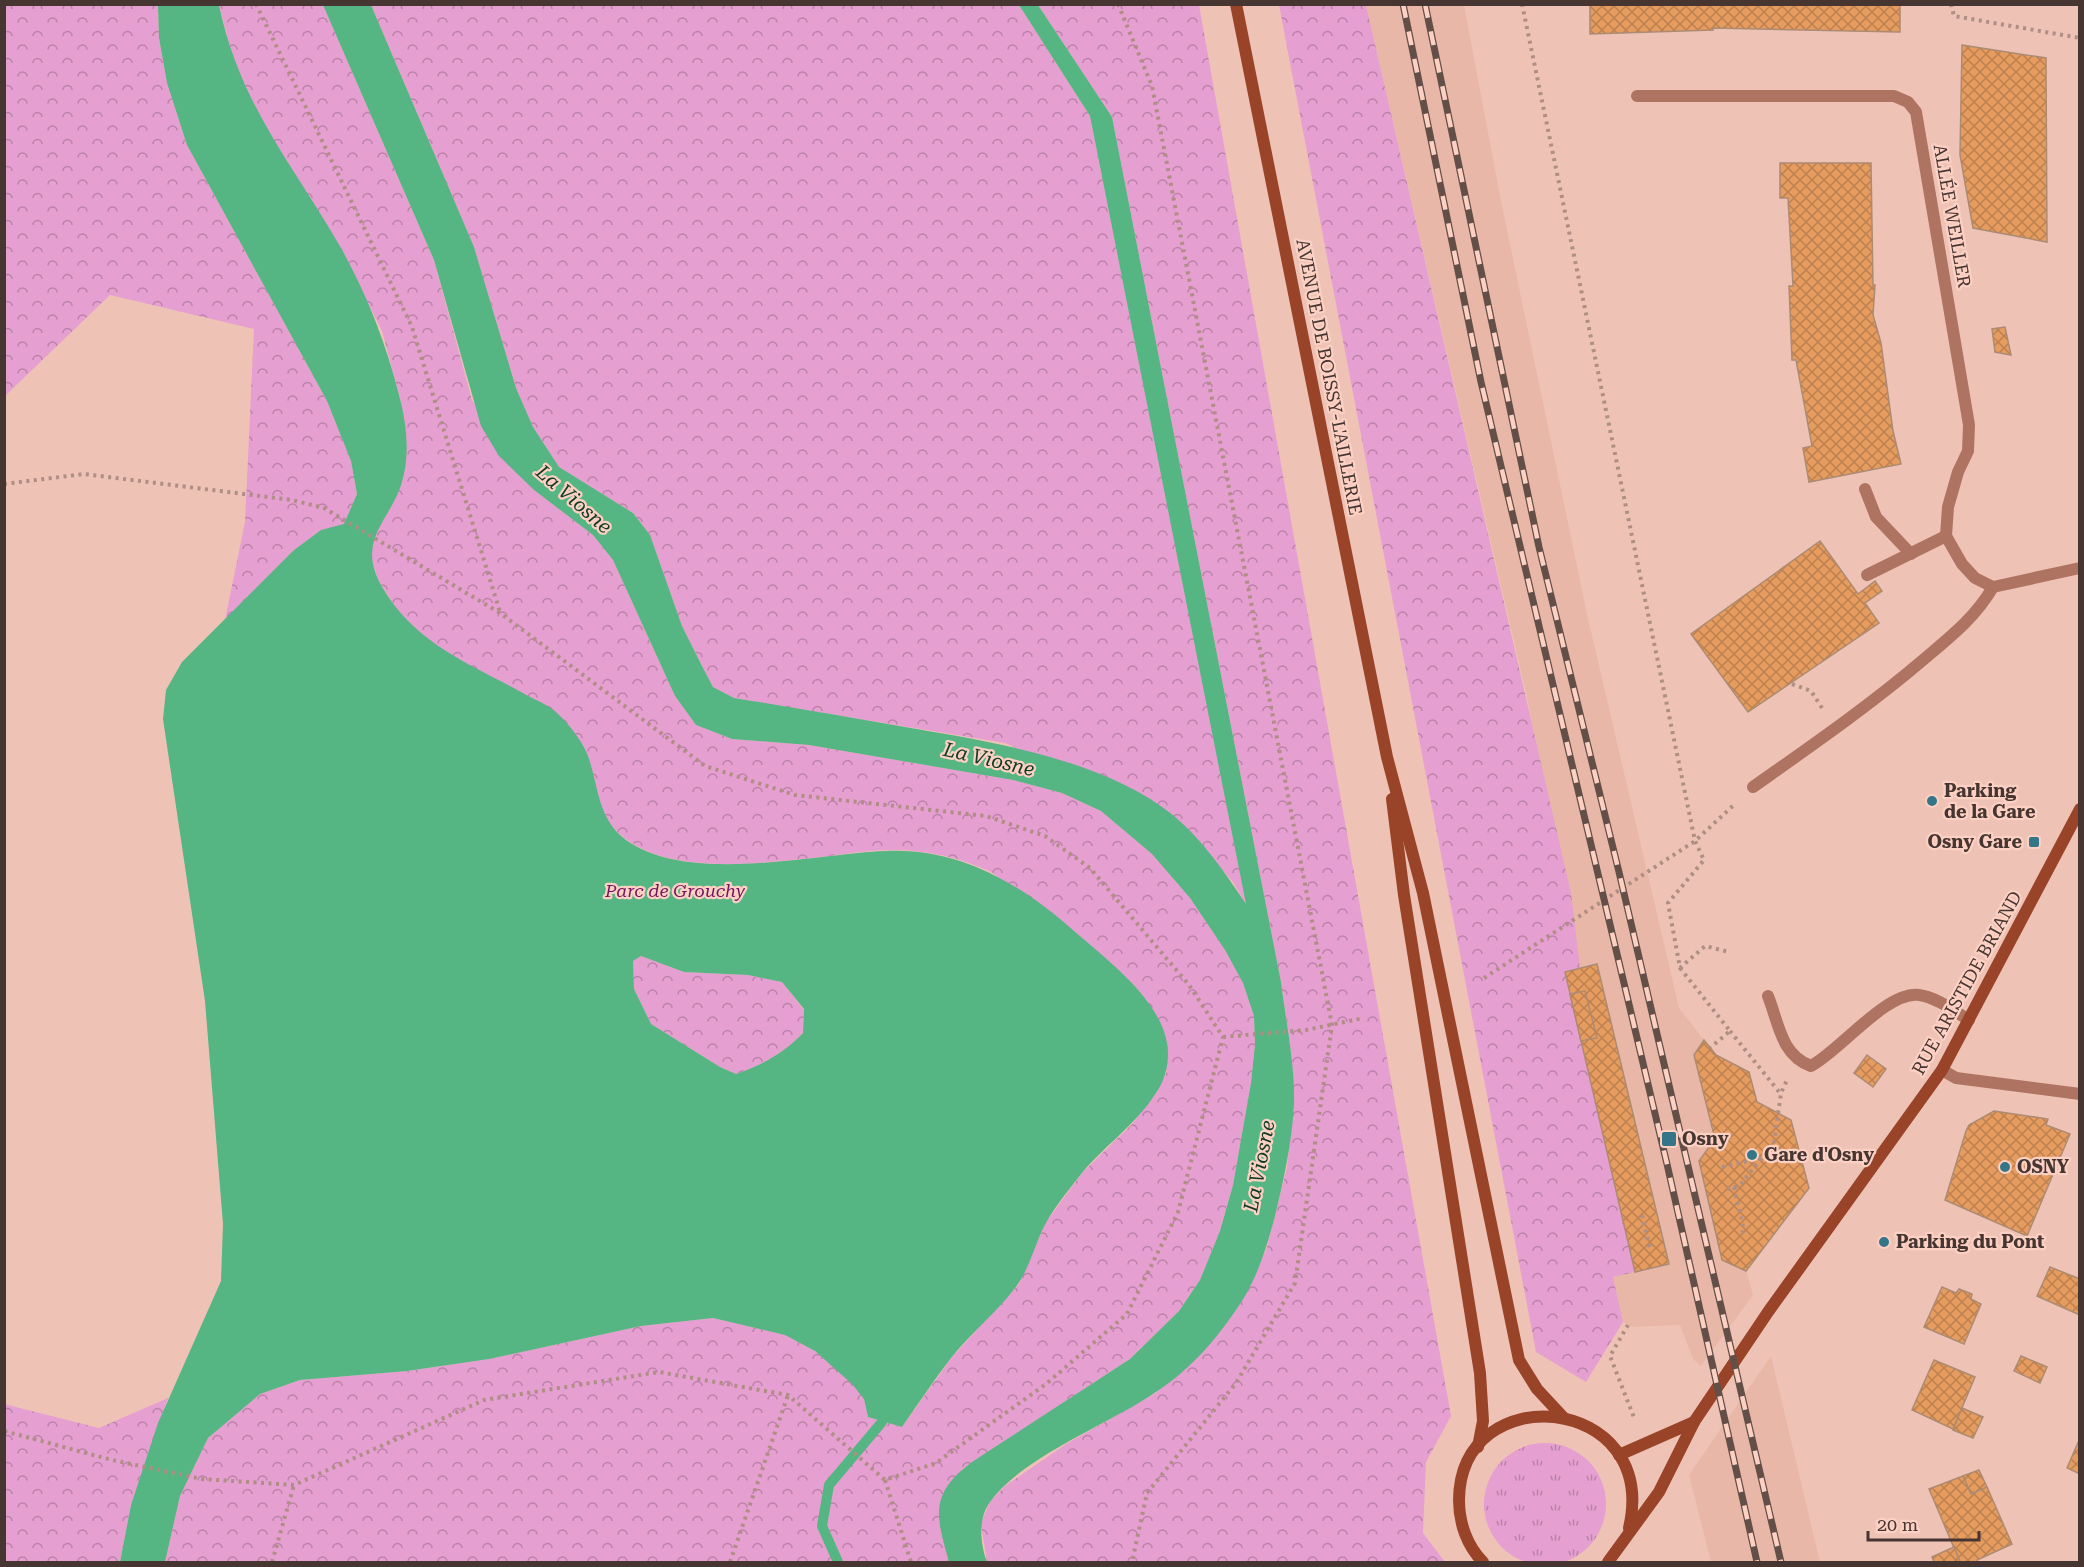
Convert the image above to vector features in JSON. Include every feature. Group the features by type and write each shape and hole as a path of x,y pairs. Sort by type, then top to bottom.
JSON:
{"main road":[{"name":"AVENUE DE BOISSY-L'AILLERIE","path":"1236,4 1387,756"},
{"path":"1387,756 1424,893 1519,1360 1537,1389 1563,1417"},
{"path":"1387,756 1404,895 1480,1373 1483,1421 1478,1447"},
{"name":"RUE ARISTIDE BRIAND","path":"1608,1563 1618,1552 1628,1532 1659,1492 1694,1422 1768,1312 1942,1070 2079,809"},
{"path":"1483,1563 1465,1537 1459,1514 1459,1490 1465,1467 1478,1447 1495,1431 1516,1420 1539,1415 1563,1417 1585,1425 1604,1437 1619,1455 1628,1473 1632,1492 1632,1512 1628,1532"},
{"path":"1619,1455 1694,1422"}],"street":[{"name":"ALLÉE WEILLER","path":"1637,96 1894,96 1908,102 1916,112 1969,425 1968,451 1958,472 1948,507 1946,536"},
{"path":"1865,489 1876,517 1911,554"},
{"path":"1867,575 1946,536 1962,564 1975,578 1993,587 2079,568"},
{"path":"1753,787 1875,701 1965,624 1981,607 1993,587"},
{"path":"1768,996 1785,1045 1796,1060 1811,1066 1827,1058 1885,1007 1909,996 1917,994 1931,998 1969,1020"},
{"path":"1942,1070 1956,1078 2079,1094"}],"path":[{"path":"256,4 412,327 500,613"},
{"path":"1118,4 1152,86 1332,1025 1295,1283 1236,1383 1147,1493 1132,1563"},
{"path":"1522,4 1695,841 1704,860 1668,903 1680,968 1781,1093"},
{"path":"1951,4 1954,16 2079,38"},
{"path":"4,484 84,474 292,500 324,508 500,613 705,765 795,795 986,816 1045,836 1090,868 1189,985 1223,1037 1178,1212 1127,1314 1046,1384 936,1463 885,1480"},
{"path":"1792,684 1811,691 1836,729"},
{"path":"1484,978 1695,841 1753,787"},
{"path":"1680,968 1705,946 1729,952"},
{"path":"1223,1037 1245,1037 1306,1030 1364,1018"},
{"path":"1710,1048 1730,1031"},
{"path":"1727,1189 1741,1184 1774,1142 1781,1093 1796,1060"},
{"path":"1722,1167 1761,1158"},
{"path":"1734,1187 1744,1231 1738,1236"},
{"path":"1642,1215 1650,1249"},
{"path":"1622,1382 1610,1356 1628,1325"},
{"path":"4,1431 112,1460 202,1479 294,1485 484,1400 659,1372 788,1395 885,1480 911,1563"},
{"path":"730,1563 788,1395"},
{"path":"272,1563 294,1485"}],"shaded area":[{"path":"1366,5 1464,5 1501,201 1587,614 1679,1008 1716,1055 1749,1072 1757,1102 1791,1120 1809,1188 1746,1270 1753,1295 1701,1366 1693,1359 1680,1325 1632,1327 1623,1322 1613,1277 1634,1271 1565,972 1580,968 1526,693"},
{"path":"1771,1356 1820,1562 1711,1562 1689,1475"}],"green space":[{"path":"5,5 158,5 159,38 167,83 187,145 327,401 351,461 357,494 344,525 321,530 294,550 225,620 245,522 254,329 110,295 5,396"},
{"path":"219,5 323,5 434,260 472,400 534,490 593,535 613,560 675,696 696,725 732,739 809,745 1013,780 1062,793 1101,811 1152,854 1190,898 1225,950 1243,983 1254,1016 1255,1045 1251,1083 1233,1185 1220,1231 1200,1280 1179,1311 1130,1359 962,1469 941,1529 949,1562 165,1562 180,1496 208,1438 260,1394 300,1380 407,1371 489,1359 641,1326 713,1318 785,1335 815,1351 852,1383 864,1399 868,1417 902,1427 952,1357 1019,1284 1046,1222 1082,1173 1132,1124 1157,1092 1167,1071 1032,918 1006,885 989,871 940,855 901,850 733,864 693,862 656,854 625,838 602,812 594,790 586,751 431,643 401,616 378,580 371,558 372,542 383,519 401,402 382,331 340,248 259,119 234,63"},
{"path":"371,5 1019,5 1090,116 1247,906 1233,882 1174,817 1005,743 734,698 713,687 682,626 650,535 633,513 559,467 533,427 516,388 474,247"},
{"path":"1038,5 1199,5 1451,1416 1426,1462 1423,1533 1445,1562 987,1562 981,1524 989,1503 1005,1486 1066,1444 1156,1393 1246,1294 1267,1247 1287,1167 1294,1103 1291,1052 1281,982 1112,117"},
{"path":"1279,5 1366,5 1571,893 1580,968 1566,972 1635,1272 1613,1277 1623,1322 1586,1382 1536,1352"},
{"path":"641,956 684,972 748,975 782,982 804,1010 803,1033 780,1052 746,1070 736,1074 720,1067 651,1024 634,989 633,961"},
{"path":"168,1398 131,1505 120,1562 5,1562 4,1404 99,1428"},
{"path":"1545,1443 1569,1447 1588,1461 1602,1480 1606,1504 1602,1528 1588,1547 1569,1561 1545,1565 1521,1561 1502,1547 1488,1528 1484,1504 1488,1480 1502,1461 1521,1447"}],"water":[{"path":"158,5 219,5 228,41 254,103 341,248 375,320 399,395 404,415 407,447 405,468 398,493 374,541 372,554 374,568 381,585 409,622 442,649 549,707 561,717 575,733 586,751 604,812 616,831 626,840 652,854 683,861 716,864 752,864 885,851 912,851 963,862 1010,884 1054,914 1130,981 1154,1010 1162,1026 1168,1049 1166,1069 1159,1088 1148,1105 1087,1167 1065,1194 1047,1221 1020,1281 951,1358 902,1427 868,1417 864,1399 852,1384 815,1351 785,1335 713,1318 641,1326 489,1359 407,1371 300,1380 260,1394 208,1438 180,1496 165,1562 120,1562 131,1505 158,1423 221,1281 223,1224 205,1001 163,719 166,690 182,662 294,550 321,530 344,524 357,494 351,461 327,401 187,145 167,83 159,38","holes":["641,956 684,972 748,975 782,982 804,1009 803,1033 780,1052 746,1070 736,1074 720,1067 651,1024 634,989 633,961"]},
{"name":"La Viosne","path":"323,5 371,5 474,247 516,388 533,427 559,467 633,513 650,535 682,626 713,687 734,698 1010,747 1081,767 1115,780 1146,796 1185,825 1213,857 1246,904 1090,116 1019,5 1038,5 1112,117 1281,982 1293,1074 1293,1118 1284,1174 1269,1237 1255,1277 1236,1310 1206,1349 1170,1383 1045,1455 1005,1485 990,1502 983,1516 982,1539 987,1562 949,1562 939,1519 939,1507 948,1485 972,1462 1130,1359 1179,1311 1200,1280 1220,1231 1233,1185 1251,1083 1255,1045 1254,1016 1243,983 1225,950 1190,898 1152,854 1101,811 1062,793 1013,780 809,745 732,739 696,725 675,696 613,560 593,535 534,490 499,456 481,426 434,260"}],"building":[{"path":"1590,4 1900,4 1900,32 1713,28 1713,30 1590,34"},
{"path":"1962,45 2046,58 2047,242 1973,228 1960,155"},
{"path":"1780,163 1871,163 1873,285 1875,285 1873,315 1881,343 1893,431 1901,464 1809,482 1803,448 1812,446 1796,360 1792,360 1789,286 1793,286 1788,198 1780,198"},
{"path":"2005,327 2011,355 1995,352 1992,329"},
{"path":"1820,541 1858,594 1875,581 1882,591 1865,603 1879,623 1748,712 1691,634"},
{"path":"1597,964 1669,1264 1635,1272 1565,972"},
{"path":"1585,991 1597,1038 1581,1041 1570,994"},
{"name":"Gare d'Osny","path":"1704,1040 1716,1055 1749,1072 1757,1102 1791,1120 1809,1188 1746,1271 1722,1260 1699,1161 1715,1139 1694,1055"},
{"path":"1867,1055 1886,1069 1873,1087 1854,1073"},
{"name":"OSNY","path":"1994,1111 2048,1119 2046,1125 2070,1134 2027,1236 1945,1200 1969,1125"},
{"path":"2050,1267 2080,1279 2080,1315 2037,1296"},
{"path":"1942,1287 1956,1293 1959,1289 1972,1294 1971,1299 1981,1304 1964,1344 1924,1327"},
{"path":"2021,1356 2047,1367 2040,1383 2014,1371"},
{"path":"1934,1360 1975,1377 1953,1429 1912,1410"},
{"path":"1962,1408 1983,1417 1973,1438 1953,1430"},
{"path":"2080,1438 2080,1474 2067,1468"},
{"path":"1979,1470 1987,1487 1971,1494 1963,1476"},
{"path":"1963,1476 1971,1494 1987,1487 2012,1544 1977,1560 1978,1562 1960,1562 1929,1489"},
{"path":"1954,1547 1960,1562 1934,1562 1932,1557"}],"waterway":[{"path":"838,1562 822,1526 829,1485 882,1422"}],"railway":[{"path":"1403,4 1481,382 1667,1164 1757,1562"},
{"path":"1425,4 1539,547 1619,872 1781,1562"}],"place":[{"name":"Parking de la Gare","path":"1932,801"},
{"name":"Osny Gare","path":"2034,842"},
{"name":"Osny","path":"1669,1139"},
{"name":"Gare d'Osny","path":"1752,1155"},
{"name":"OSNY","path":"2005,1167"},
{"name":"Parking du Pont","path":"1884,1242"}],"park label":[{"name":"Parc de Grouchy","path":"675,891"}]}
